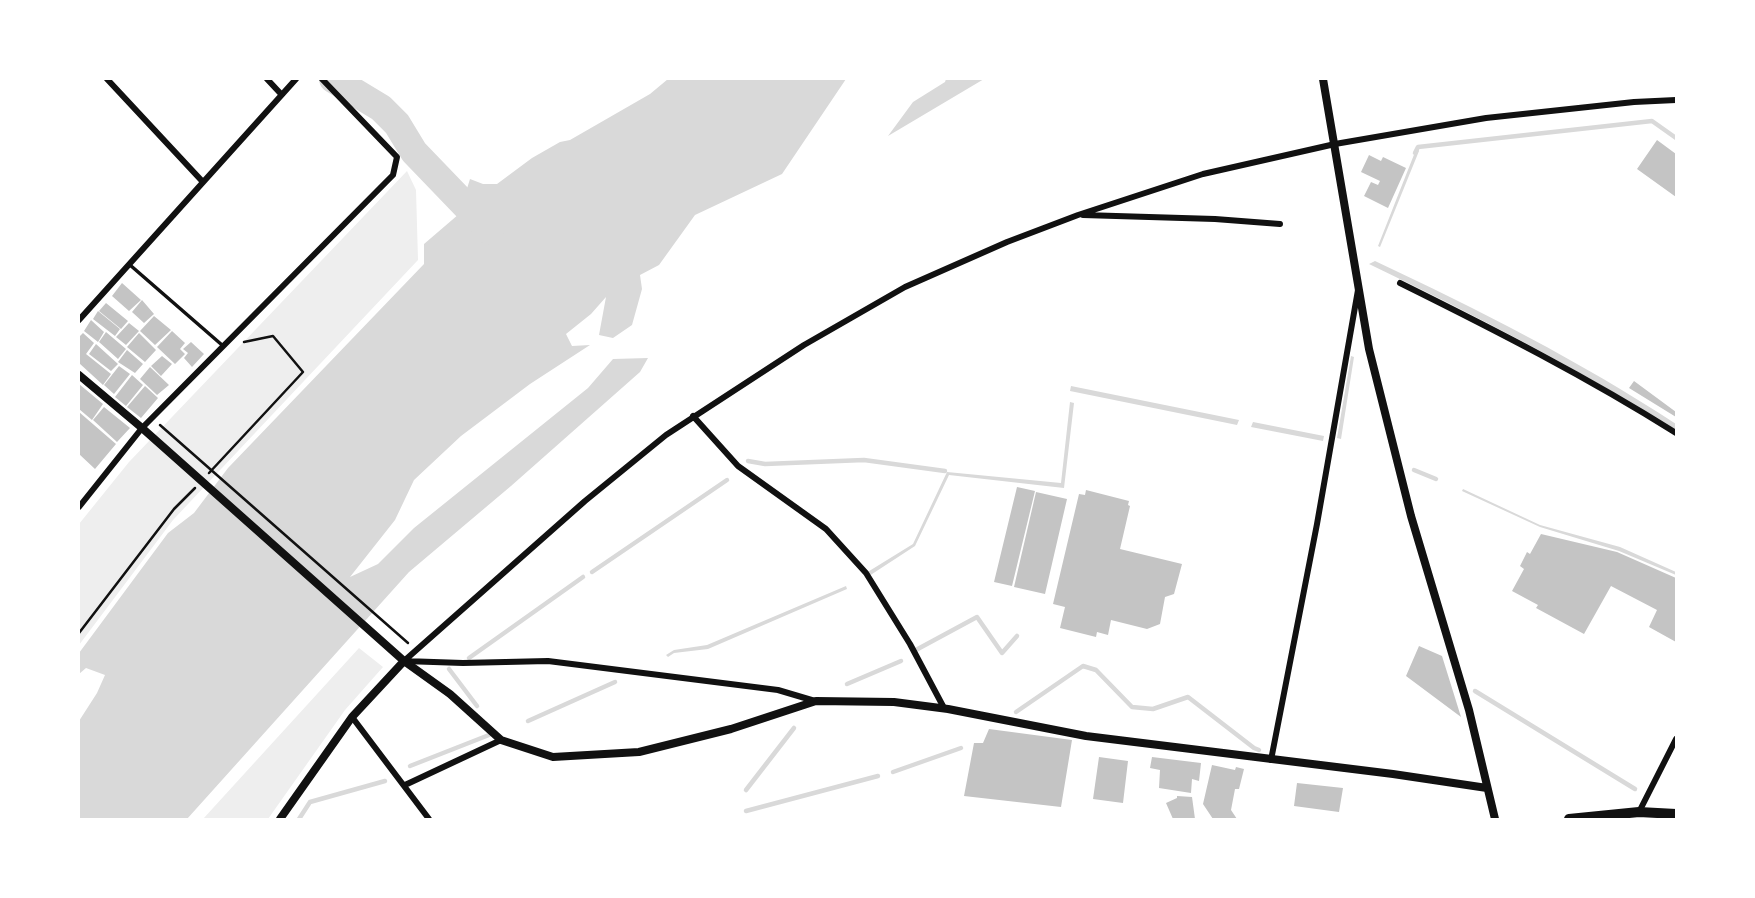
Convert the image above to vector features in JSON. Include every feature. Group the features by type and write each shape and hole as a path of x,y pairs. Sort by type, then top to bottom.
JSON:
{"highway":[{"path":"1569,819 1639,812 1676,814"}],"street":[{"path":"107,79 202,181"},
{"path":"267,79 281,94"},
{"path":"79,320 296,79"},
{"path":"79,507 142,428 393,175 397,157 322,79"},
{"path":"1323,79 1369,349 1411,516 1469,710 1495,819"},
{"path":"280,819 352,717 404,661 585,501 693,416 804,345 905,287 1007,242 1078,215 1203,174 1335,144 1486,118 1676,100"},
{"path":"1078,215 1215,219 1280,224"},
{"path":"1400,283 1612,393 1676,433"},
{"path":"1271,760 1317,524 1359,285"},
{"path":"79,375 404,661 450,694 501,740 552,757 639,752 731,729 816,701"},
{"path":"693,416 738,466 826,529 866,573 910,644 944,708"},
{"path":"404,661 548,661 778,690 816,701 894,702 944,708 1086,736 1487,788"},
{"path":"352,717 429,819"},
{"path":"1639,812 1676,739"},
{"path":"405,785 501,740"}],"lane":[{"path":"129,264 223,346"}],"path":[{"path":"79,633 174,509 303,372 273,336 244,342 236,348"},
{"path":"153,418 416,650"}],"shaded area":[{"path":"668,79 846,79 782,174 695,215 659,265 640,275 642,289 632,325 613,338 599,335 606,297 591,314 566,334 572,346 590,345 530,384 461,436 414,480 395,520 350,577 378,564 414,528 588,388 613,359 648,358 640,372 409,572 187,819 79,819 79,721 105,675 86,668 79,674 79,653 168,533 194,513 228,468 424,264 424,244 459,214 470,179 483,184 497,184 532,158 560,142 570,140 650,94"},
{"path":"946,79 984,79 888,136 913,102"},
{"path":"1417,147 1419,151 1380,247 1378,246"},
{"path":"407,171 416,190 418,260 173,520 79,645 79,524 129,462"},
{"path":"1375,261 1491,317 1566,358 1676,424 1676,431 1526,343 1369,264"},
{"path":"1351,356 1354,357 1341,439 1337,438"},
{"path":"1071,386 1239,420 1237,425 1070,391"},
{"path":"1070,402 1074,403 1064,488 949,475 915,546 869,576 866,573 913,544 947,472 1061,483"},
{"path":"1253,422 1324,436 1323,441 1251,427"},
{"path":"1463,489 1540,525 1620,547 1676,572 1676,575 1619,551 1540,527 1462,491"},
{"path":"846,586 847,589 708,649 674,653 668,657 666,655 674,650 707,645"},
{"path":"359,648 383,667 345,710 268,819 203,819"}],"building":[{"path":"1657,140 1676,154 1676,197 1637,169"},
{"path":"1369,155 1381,161 1383,157 1406,168 1388,208 1364,196 1371,182 1378,185 1380,181 1361,172"},
{"path":"122,283 141,300 129,311 112,296"},
{"path":"142,300 154,314 144,323 132,312"},
{"path":"106,303 128,321 121,329 99,311"},
{"path":"98,311 120,329 115,336 93,319"},
{"path":"154,316 171,330 155,345 140,331"},
{"path":"91,320 104,332 98,342 84,331"},
{"path":"129,323 139,331 126,345 116,337"},
{"path":"172,331 185,343 180,349 185,354 175,364 157,347"},
{"path":"106,332 126,349 118,359 99,342"},
{"path":"83,333 94,343 86,354 111,374 103,385 79,363 79,337"},
{"path":"139,333 156,350 145,362 127,347"},
{"path":"191,342 204,354 192,367 184,358 188,353 183,349"},
{"path":"96,344 118,364 111,371 89,354"},
{"path":"127,350 143,364 135,373 118,362"},
{"path":"162,356 172,364 161,376 151,366"},
{"path":"119,366 130,374 114,394 104,385"},
{"path":"150,367 169,385 157,395 140,379"},
{"path":"132,375 143,385 126,406 115,397"},
{"path":"1634,381 1676,412 1676,417 1629,388"},
{"path":"79,384 103,404 92,420 79,409"},
{"path":"145,386 158,398 141,418 127,407"},
{"path":"104,407 130,428 117,442 93,420"},
{"path":"79,412 116,444 95,469 79,454"},
{"path":"1017,487 1035,491 1012,586 994,582"},
{"path":"1086,490 1129,501 1120,549 1182,564 1174,594 1165,597 1160,624 1147,629 1111,620 1108,635 1097,632 1096,637 1060,628 1065,607 1053,604 1079,494 1085,495"},
{"path":"1036,492 1067,499 1045,594 1014,587"},
{"path":"1541,534 1617,552 1676,578 1676,642 1649,627 1657,610 1611,586 1584,634 1536,608 1538,605 1512,591 1524,569 1520,566 1527,552 1530,554"},
{"path":"1419,646 1442,656 1461,717 1406,676"},
{"path":"989,729 1072,740 1061,807 964,796 974,743 983,743"},
{"path":"1099,757 1128,761 1123,803 1093,799"},
{"path":"1152,757 1201,763 1199,781 1192,779 1191,793 1159,788 1160,770 1150,768"},
{"path":"1212,765 1235,770 1236,767 1244,769 1239,789 1235,789 1231,810 1237,819 1213,819 1203,804"},
{"path":"1297,783 1343,788 1339,812 1294,806"},
{"path":"1177,796 1192,797 1195,819 1173,819 1166,803"}],"waterway":[{"path":"333,79 381,108 397,124 414,152 490,231"},
{"path":"1415,153 1418,147 1652,121 1676,138"},
{"path":"748,461 765,464 864,460 945,471"},
{"path":"1414,470 1436,479"},
{"path":"592,572 727,480"},
{"path":"469,658 583,577"},
{"path":"914,651 977,617 1002,653 1017,636"},
{"path":"847,684 901,661"},
{"path":"1016,712 1083,666 1096,670 1132,707 1153,709 1188,697 1259,750"},
{"path":"449,669 477,706"},
{"path":"528,721 615,682"},
{"path":"1475,691 1635,789"},
{"path":"746,790 794,728"},
{"path":"410,766 489,735"},
{"path":"893,772 961,748"},
{"path":"746,811 878,776"},
{"path":"299,819 310,802 385,781"}]}
